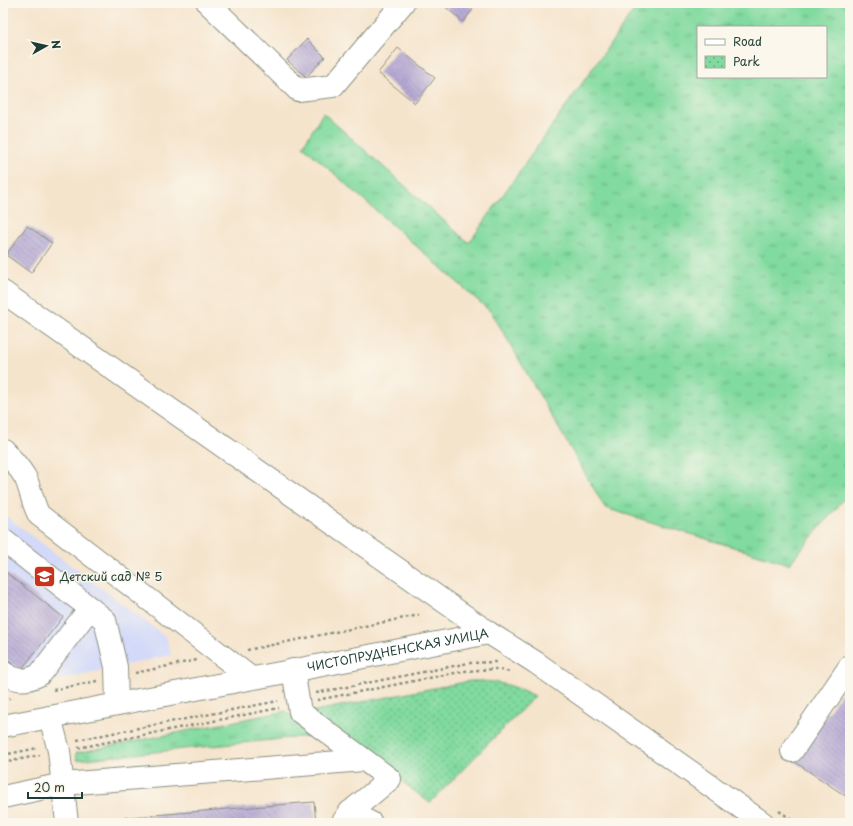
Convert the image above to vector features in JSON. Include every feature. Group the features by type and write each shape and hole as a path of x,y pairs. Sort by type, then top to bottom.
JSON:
{"street":[{"path":"208,3 298,90 332,86 403,3"},
{"path":"3,292 489,633"},
{"path":"3,450 13,459 25,478 33,503 39,515 250,678"},
{"path":"3,540 106,622 117,677 117,704"},
{"path":"3,672 11,678 19,680 30,679 39,675 90,608"},
{"name":"ЧИСТОПРУДНЕНСКАЯ УЛИЦА","path":"4,725 489,633 535,662 763,823"},
{"path":"792,751 850,666"},
{"path":"293,670 300,712 390,779 346,817"},
{"path":"50,717 59,748 67,823"},
{"path":"3,797 63,784 364,760"},
{"path":"346,817 371,823"}],"path":[{"path":"3,755 59,748 298,701 469,663 489,661 504,662"},
{"path":"3,762 59,748 298,701 471,670 495,669 515,673"}],"shaded area":[{"name":"Детский сад № 5","path":"3,514 166,637 171,655 3,692"}],"green space":[{"path":"639,3 850,3 850,492 789,564 605,508 492,313 303,146 323,113 469,243"},
{"path":"470,681 488,681 504,684 535,696 430,803 310,712"},
{"path":"286,711 310,736 77,760 76,753"}],"building":[{"path":"441,3 466,3 473,9 463,22"},
{"path":"307,39 325,57 306,77 287,60"},
{"path":"398,48 435,78 415,103 378,73"},
{"path":"27,226 52,243 31,273 6,255"},
{"path":"3,570 63,617 21,670 3,657"},
{"path":"850,680 850,799 795,762"},
{"path":"314,802 316,823 105,823 105,819"}],"place":[{"name":"Детский сад № 5","path":"45,577"}]}
